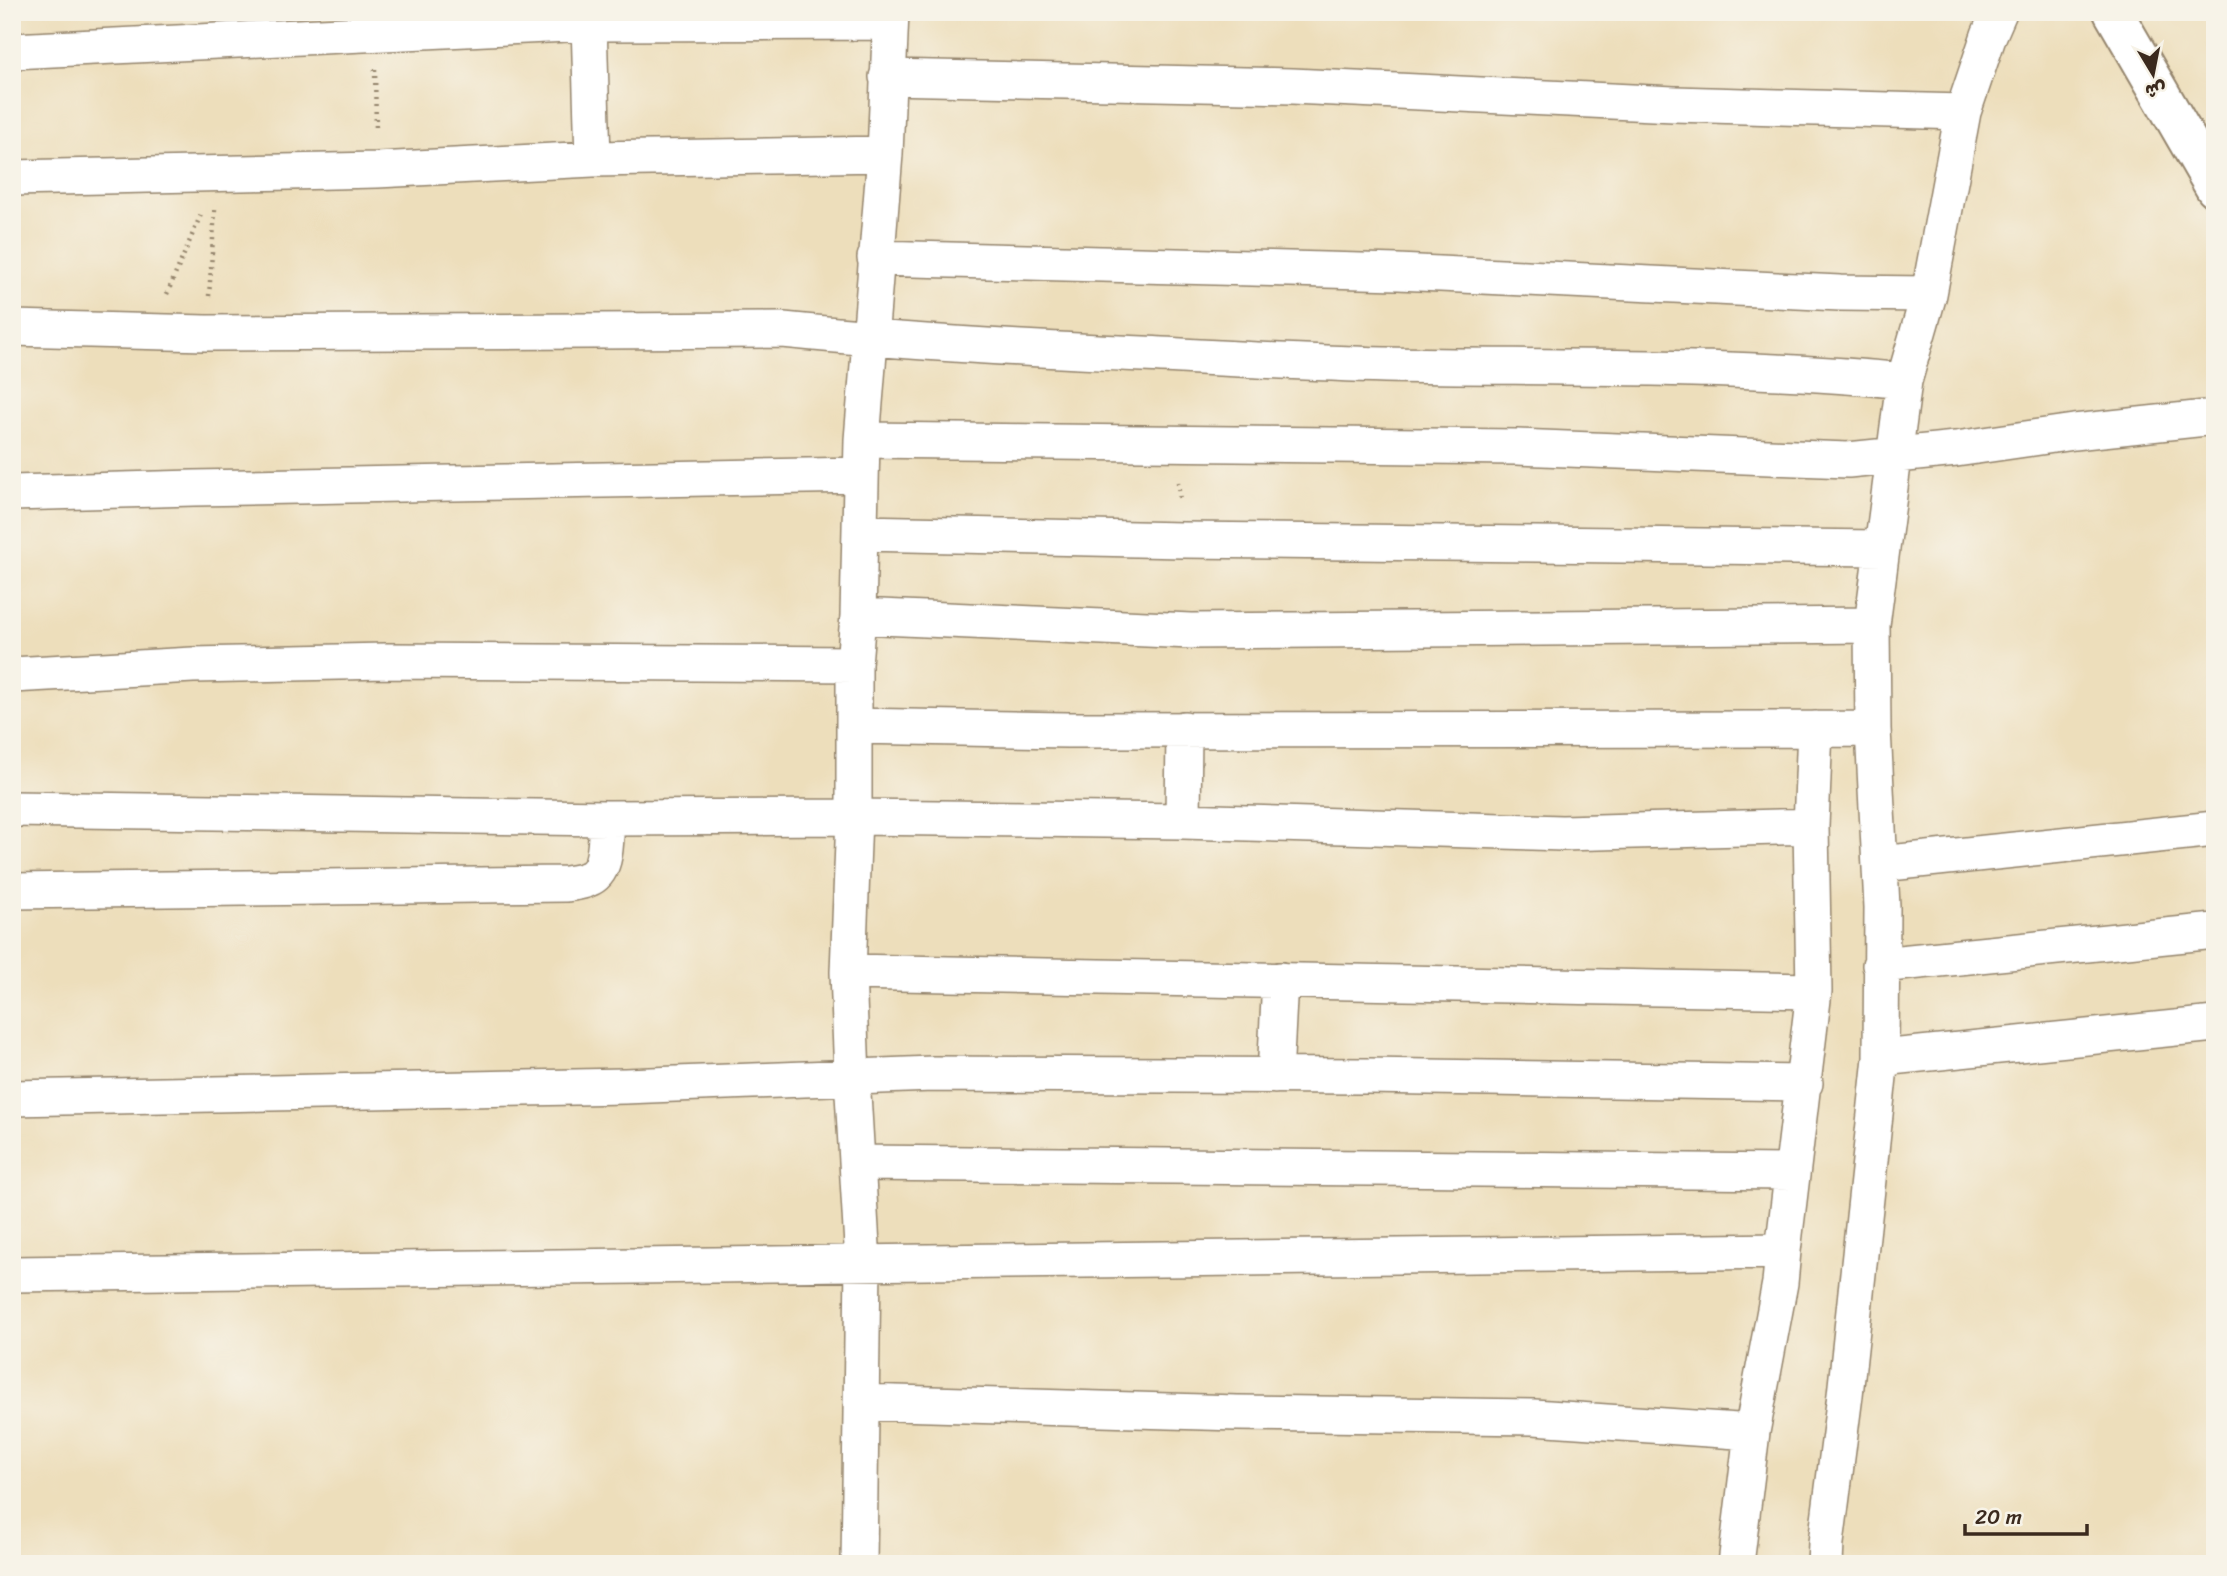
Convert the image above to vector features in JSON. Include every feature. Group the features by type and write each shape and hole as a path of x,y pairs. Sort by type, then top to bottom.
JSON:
{"main road":[{"path":"2113,12 2209,167"}],"street":[{"path":"1825,1564 1881,1058 1880,864 1873,729 1872,625 1904,381 1929,294 1963,112 1989,35 2000,12"},
{"path":"12,51 589,23 891,17 885,154 862,440 861,533 854,664 854,817 848,972 863,1263 859,1564"},
{"path":"589,23 593,159"},
{"path":"887,77 1292,86 1674,104 1963,112"},
{"path":"12,178 377,170 593,159 885,154"},
{"path":"875,258 1398,272 1840,293 1929,294"},
{"path":"12,328 206,334 783,330 869,339 1066,351 1384,365 1709,368 1821,373 1904,381"},
{"path":"862,440 1517,447 1848,460 2215,417"},
{"path":"12,493 860,475"},
{"path":"861,533 1157,540 1882,548"},
{"path":"858,616 1191,631 1872,625"},
{"path":"12,675 193,665 386,661 854,664"},
{"path":"855,726 1067,730 1873,729"},
{"path":"1182,821 1184,729"},
{"path":"1736,1564 1752,1432 1778,1296 1814,991 1811,826 1815,729"},
{"path":"12,809 607,818 854,817 1182,821 1562,833 1811,826"},
{"path":"12,891 566,884 590,879 599,871 603,863 607,818"},
{"path":"1880,864 2215,829"},
{"path":"1880,965 2215,931"},
{"path":"848,972 1814,991"},
{"path":"1275,1076 1280,980"},
{"path":"1881,1058 2215,1024"},
{"path":"12,1098 625,1086 932,1074 1805,1083"},
{"path":"858,1163 1792,1172"},
{"path":"12,1273 1783,1251"},
{"path":"862,1402 1237,1413 1534,1417 1752,1432"}],"path":[{"path":"374,32 377,170"},
{"path":"152,331 218,173"},
{"path":"206,334 218,173"}]}
